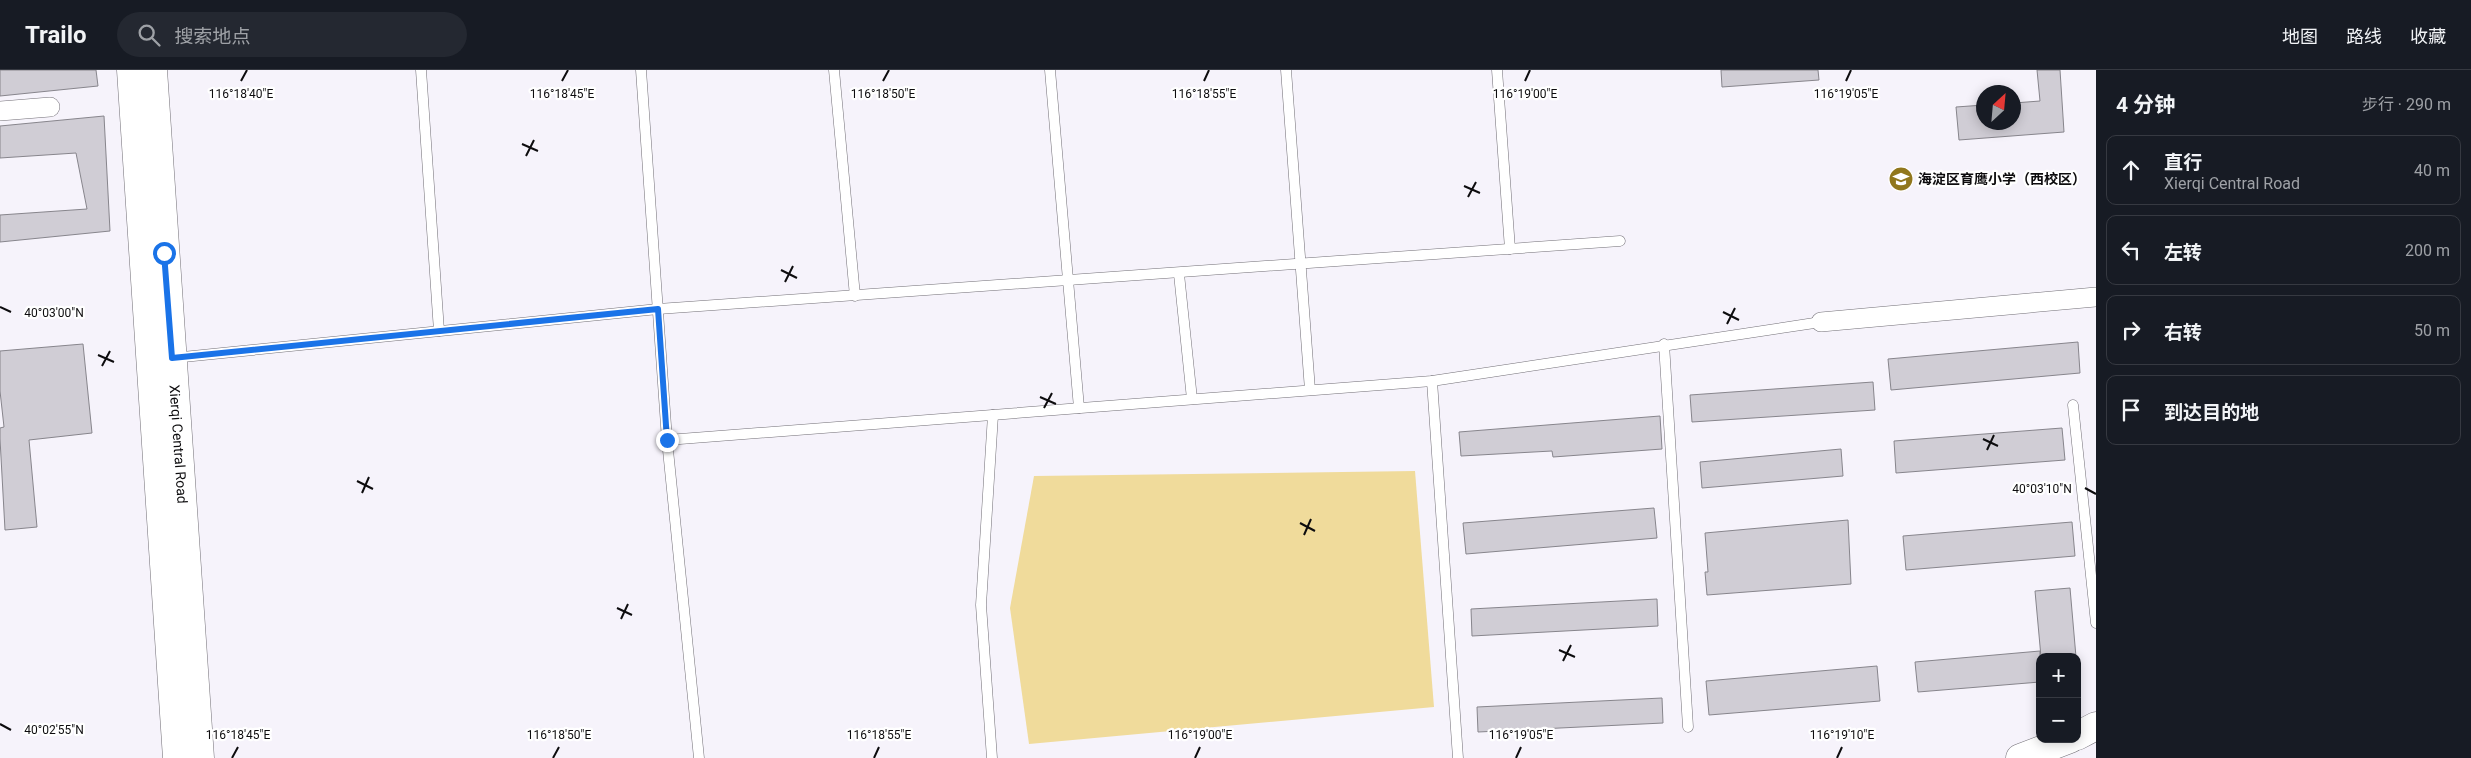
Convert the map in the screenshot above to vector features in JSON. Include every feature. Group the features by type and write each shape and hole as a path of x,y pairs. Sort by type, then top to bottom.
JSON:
{"main road":[{"name":"Xierqi Central Road","path":"131,70 177,758"},
{"name":"Xierqi Central Road","path":"153,70 200,758"},
{"path":"2081,734 2096,726"},
{"path":"2020,758 2059,743"}],"street":[{"path":"0,111 50,107"},
{"path":"1821,322 2096,297"}],"lane":[{"path":"421,70 439,331"},
{"path":"641,70 667,440 699,758"},
{"path":"834,70 855,296"},
{"path":"1050,70 1079,408"},
{"path":"1286,70 1310,390"},
{"path":"1498,70 1510,249"},
{"path":"172,358 658,309 1068,282 1620,241"},
{"path":"1179,274 1192,399"},
{"path":"667,440 1432,380 1821,322"},
{"path":"1664,344 1688,727"},
{"path":"1432,380 1458,758"},
{"path":"2073,405 2096,623"},
{"path":"992,758 981,605 993,415"}],"shaded area":[{"path":"1415,471 1434,707 1029,744 1010,608 1034,476"}],"building":[{"path":"0,70 96,70 98,86 0,96"},
{"path":"1721,70 1818,70 1819,80 1722,87"},
{"path":"2037,70 2060,70 2064,132 1959,140 1956,107 1976,106 1976,130 2021,130 2021,102 2040,101"},
{"path":"104,116 110,231 0,242 0,215 87,209 76,153 0,158 0,126"},
{"path":"2078,342 2080,373 1891,390 1888,359"},
{"path":"83,344 92,433 29,440 37,527 5,530 0,439 0,428 4,427 0,391 0,351"},
{"path":"1873,382 1875,410 1692,422 1690,395"},
{"path":"1660,416 1662,449 1553,457 1552,451 1461,456 1459,432"},
{"path":"2062,428 2065,460 1896,473 1894,441"},
{"path":"1841,449 1843,476 1702,488 1700,462"},
{"path":"1654,508 1657,538 1466,554 1463,523"},
{"path":"1848,520 1851,584 1707,595 1705,572 1708,572 1705,533"},
{"path":"2072,522 2075,556 1906,570 1903,536"},
{"path":"2070,588 2076,653 2041,653 2035,591"},
{"path":"1657,599 1658,626 1472,636 1471,609"},
{"path":"2040,651 2040,653 2036,653 2036,682 1918,692 1915,662"},
{"path":"1877,666 1880,701 1709,715 1706,681"},
{"path":"1662,698 1663,723 1478,732 1477,707"}],"place":[{"name":"海淀区育鹰小学（西校区）","path":"1901,179"}],"route":[{"path":"164,253 172,358 658,309 667,440"}]}
